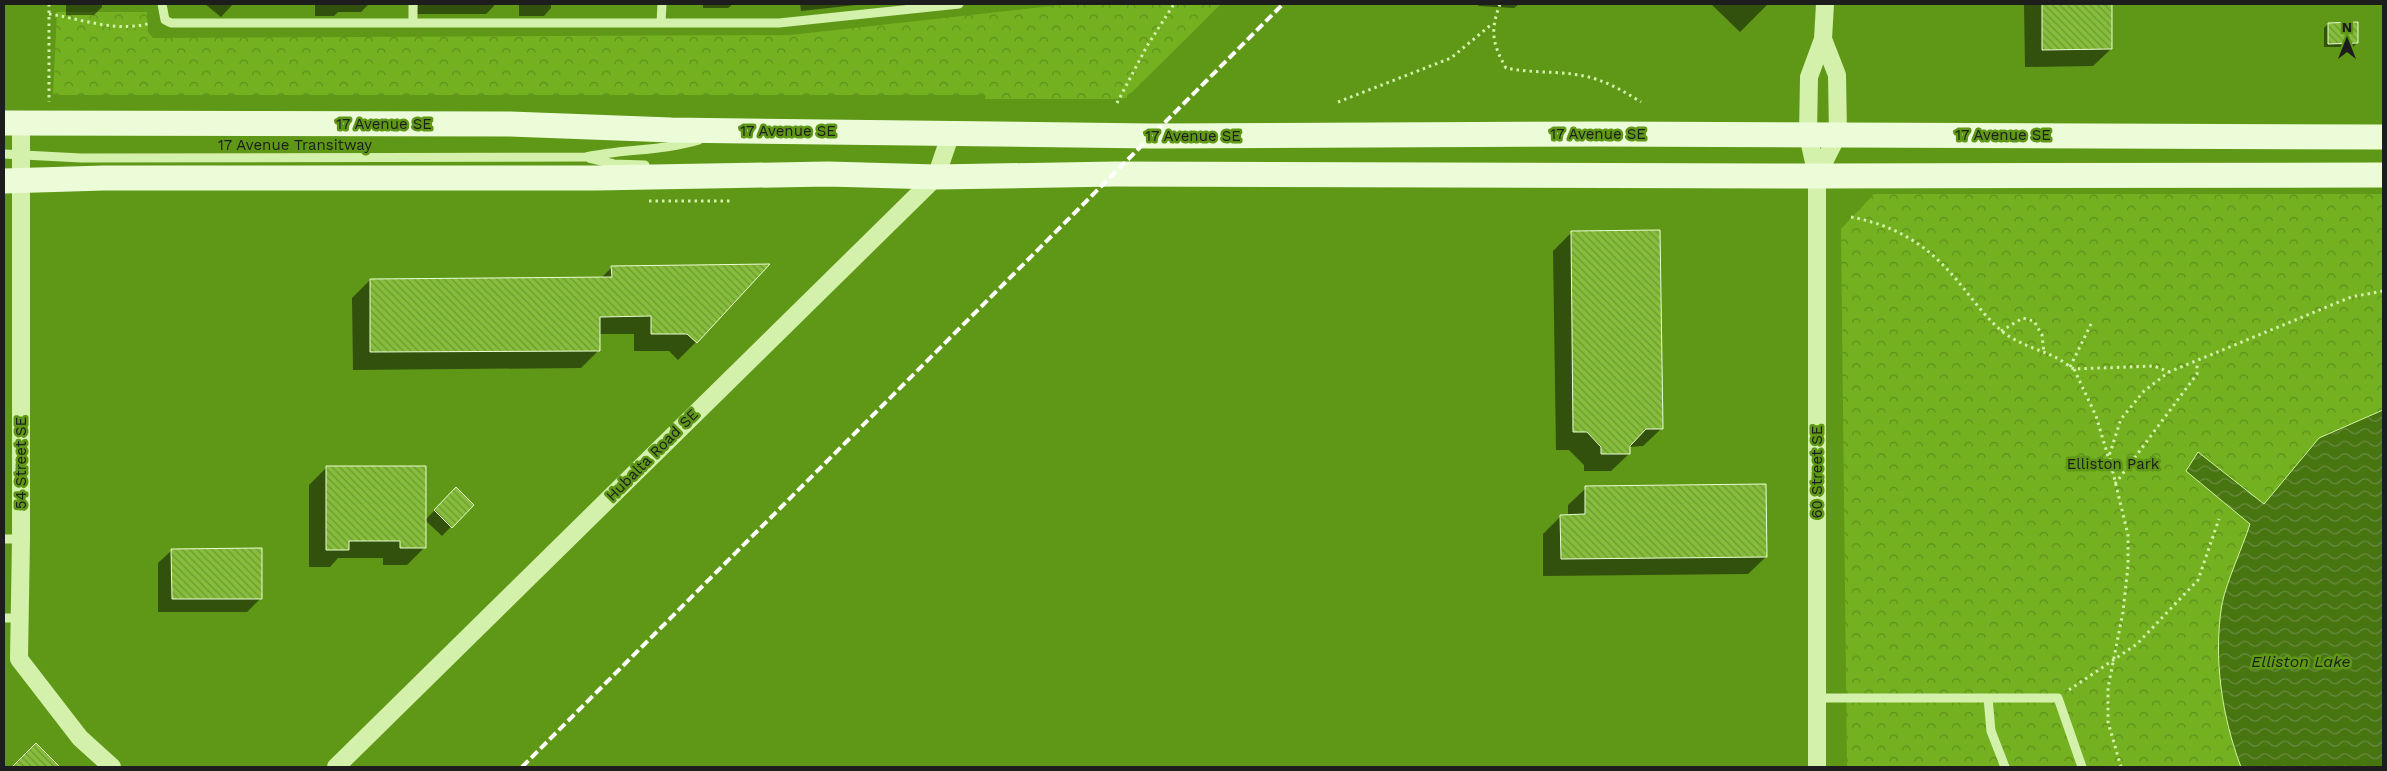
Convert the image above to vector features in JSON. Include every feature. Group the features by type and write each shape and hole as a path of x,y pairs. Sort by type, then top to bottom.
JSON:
{"main road":[{"name":"17 Avenue SE","path":"12,123 501,124 725,131 1152,136 1838,134 2383,137"},
{"path":"12,181 688,177 828,174 936,178 1115,174 2383,175"}],"street":[{"name":"60 Street SE","path":"1817,767 1817,176 1808,135 1809,77 1823,39 1825,4"},
{"name":"60 Street SE","path":"1817,176 1838,134 1837,75 1823,39"},
{"name":"54 Street SE","path":"12,123 21,539 11,618 18,659 80,738 112,767"},
{"name":"Hubalta Road SE","path":"336,767 936,178 951,133"}],"lane":[{"path":"162,4 165,20 171,23 779,23 959,4"},
{"path":"412,23 413,4"},
{"path":"662,4 662,23"},
{"name":"17 Avenue Transitway","path":"12,155 111,158 586,157 612,152 685,144 725,131"},
{"name":"17 Avenue Transitway","path":"586,157 614,164 650,166 688,177"},
{"path":"4,539 21,539"},
{"path":"1817,698 2058,698 2082,767"},
{"path":"1988,698 1991,731 2005,767"}],"path":[{"path":"48,4 49,102"},
{"path":"1117,103 1147,46 1174,4"},
{"path":"1500,4 1493,23 1496,50 1506,68 1530,73 1570,74 1591,78 1620,88 1641,102"},
{"path":"49,14 109,26 141,26 165,20"},
{"path":"1338,102 1451,58 1493,23"},
{"path":"639,201 732,201"},
{"path":"1851,217 1895,230 1918,242 1944,266 2001,331 2074,369 2154,366 2169,372"},
{"path":"2109,456 2121,420 2144,391 2169,372 2350,297 2383,291"},
{"path":"2001,331 2023,318 2034,321 2042,335 2044,353"},
{"path":"2070,367 2092,322"},
{"path":"2114,484 2197,374 2197,362"},
{"path":"2074,369 2096,416 2109,456 2114,484 2128,535 2128,566 2123,612 2108,688 2108,722 2121,767"},
{"path":"2058,698 2137,644 2198,580 2219,519"}],"green space":[{"path":"1070,4 1221,4 1126,98 985,99 985,95 53,95 57,12 147,12 148,32 153,38 790,35"},
{"name":"Elliston Park","path":"1874,194 2383,194 2383,767 1847,767 1841,229"}],"water":[{"name":"Elliston Lake","path":"2383,410 2383,767 2241,767 2224,708 2218,645 2219,624 2224,595 2250,524 2186,471 2198,452 2264,504 2319,438"}],"building":[{"path":"2042,4 2112,4 2112,49 2042,50"},
{"path":"2358,22 2358,43 2328,44 2328,23"},
{"path":"1660,230 1663,429 1646,429 1630,446 1630,454 1601,454 1601,447 1587,432 1573,432 1571,231"},
{"path":"770,264 697,343 687,334 651,334 651,316 600,317 600,351 370,352 370,279 612,277 611,266"},
{"path":"326,466 426,466 426,548 400,548 400,541 349,541 349,550 326,550"},
{"path":"1766,484 1767,557 1561,559 1560,515 1585,514 1585,486"},
{"path":"456,487 474,505 452,528 434,510"},
{"path":"262,548 262,599 172,599 171,549"},
{"path":"36,743 60,767 12,767"}],"railway":[{"path":"522,767 1283,4"}]}
